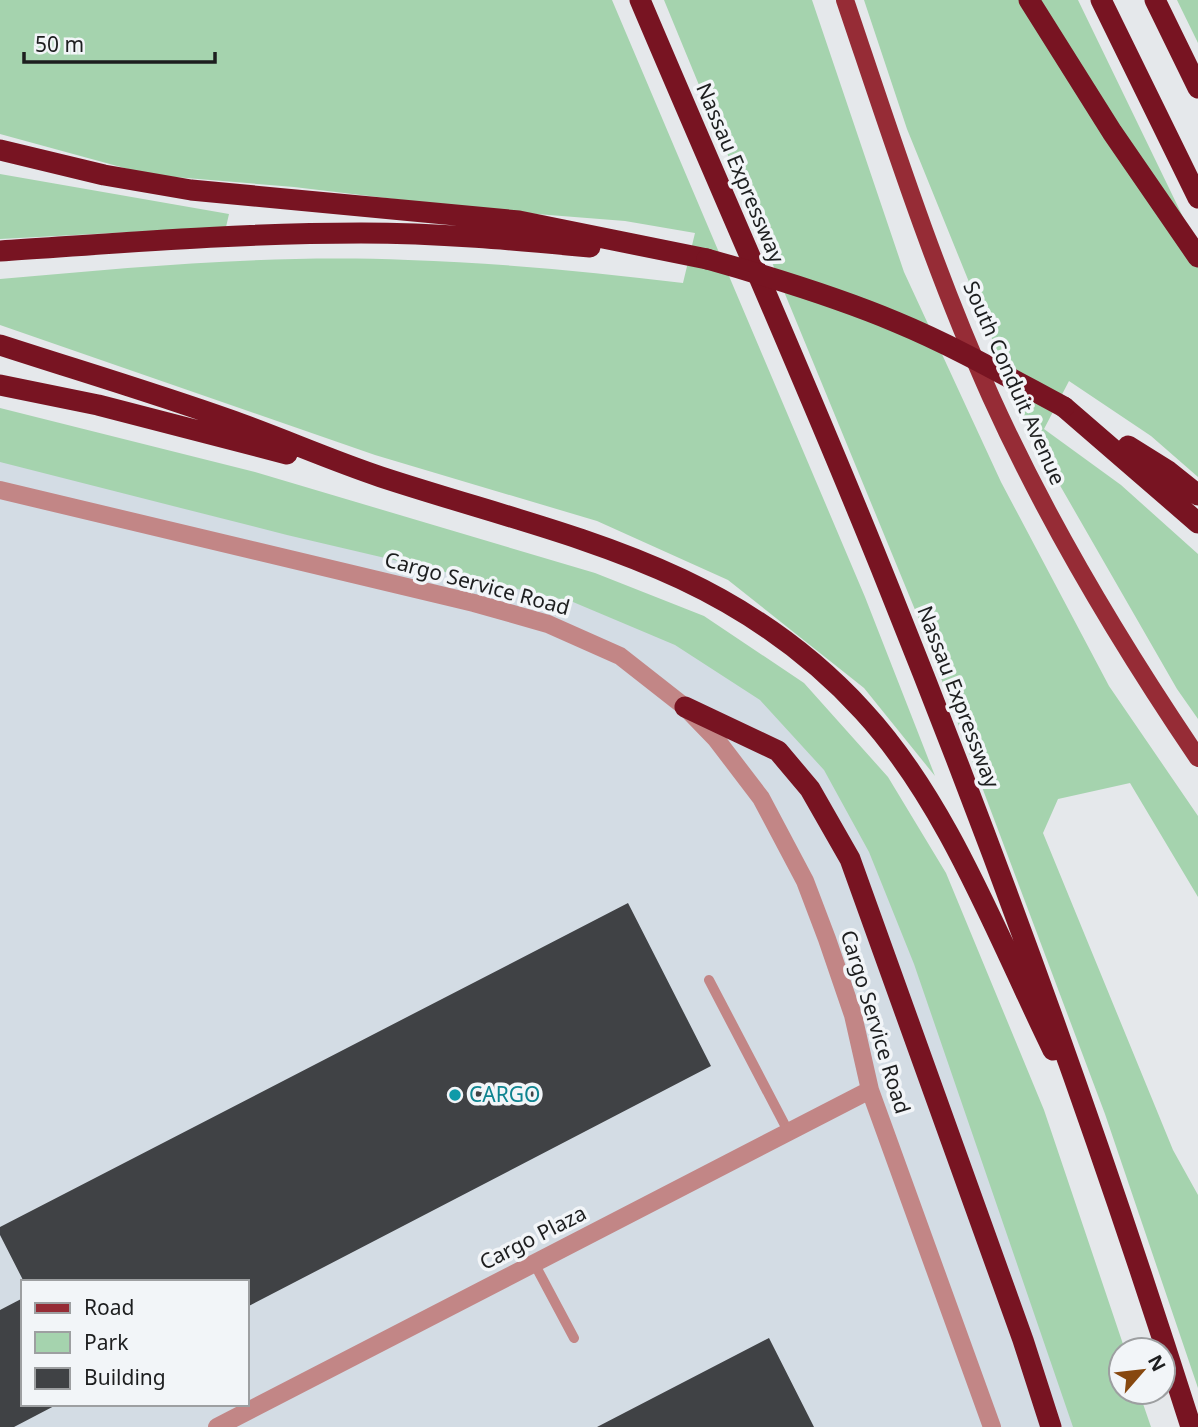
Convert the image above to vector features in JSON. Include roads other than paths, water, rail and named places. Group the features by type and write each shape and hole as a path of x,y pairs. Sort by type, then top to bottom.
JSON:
{"highway":[{"name":"Nassau Expressway","path":"640,0 893,596 1012,905 1098,1143 1191,1427"},
{"path":"1029,0 1112,132 1198,257"},
{"path":"1101,0 1198,198"},
{"path":"1155,0 1198,88"},
{"path":"0,150 104,175 191,190 519,221 707,259 808,289 943,343 1063,407 1168,471 1198,495"},
{"path":"0,251 268,235 364,233 509,239 707,259"},
{"path":"0,345 230,420 378,476"},
{"path":"0,385 120,410 378,476 569,535 673,574 746,612 836,683 887,739 945,830 1098,1143"},
{"path":"1063,407 1198,523"},
{"path":"685,707 778,751 810,789 850,859 922,1055 1051,1427"}],"main road":[{"name":"South Conduit Avenue","path":"845,0 938,267 1004,426 1098,602 1198,758"}],"street":[{"name":"Cargo Service Road","path":"0,490 474,603 548,624 620,656 685,707 740,768 780,828 805,881 853,1015 870,1090 992,1427"},
{"name":"Cargo Plaza","path":"217,1427 870,1090"}],"lane":[{"path":"709,980 788,1132"},
{"path":"534,1263 574,1338"}],"place":[{"name":"CARGO","path":"455,1095"}]}
